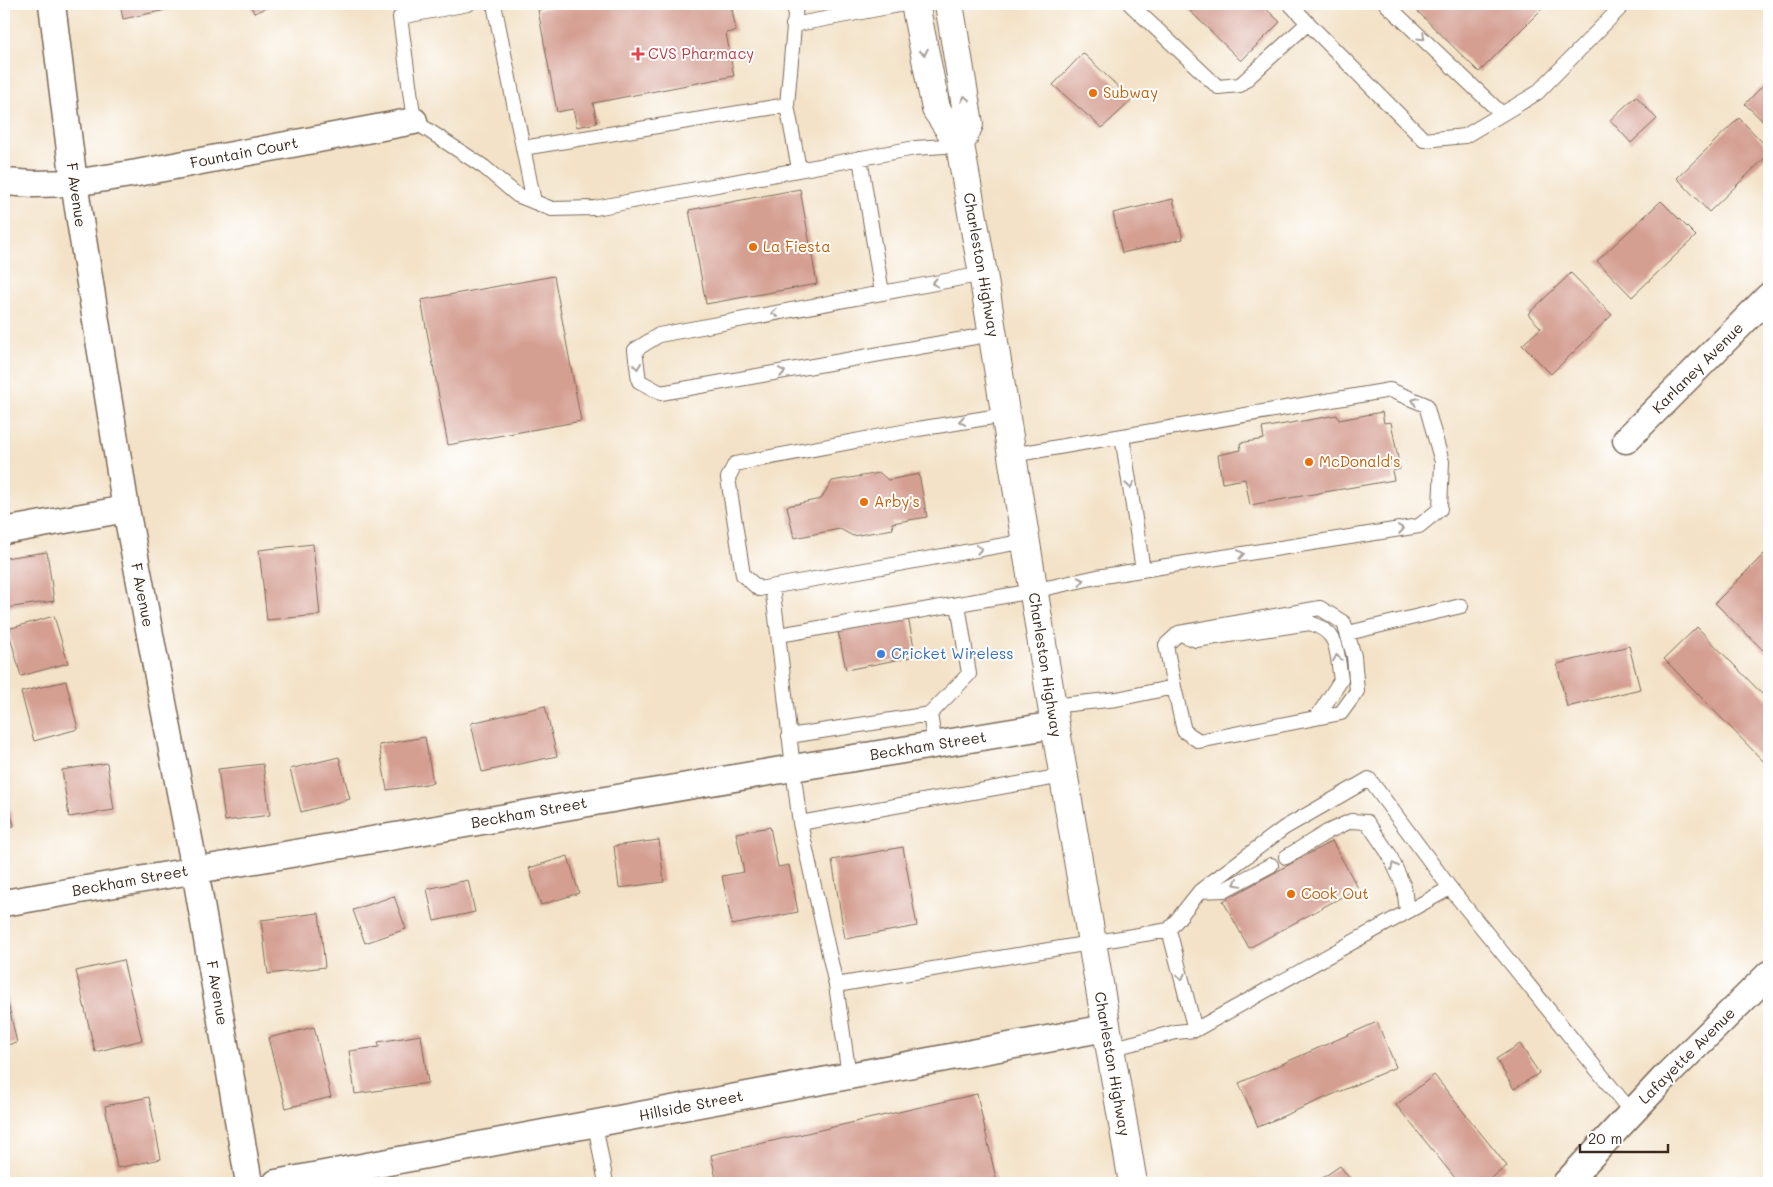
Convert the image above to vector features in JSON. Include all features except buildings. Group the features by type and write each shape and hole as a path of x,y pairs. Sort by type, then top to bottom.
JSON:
{"main road":[{"name":"Charleston Highway","path":"915,4 936,109 960,145 983,274 1053,716 1133,1183"},
{"path":"949,4 969,124 960,145"}],"street":[{"name":"F Avenue","path":"52,4 74,183 126,509 196,870 249,1183"},
{"name":"Fountain Court","path":"4,182 34,184 74,183 414,121"},
{"name":"Karlaney Avenue","path":"1626,440 1769,296"},
{"path":"4,531 126,509"},
{"name":"Beckham Street","path":"4,903 934,745 1053,716"},
{"name":"Lafayette Avenue","path":"1566,1183 1665,1077 1769,974"},
{"name":"Hillside Street","path":"276,1183 849,1076 1108,1038"}],"lane":[{"path":"468,4 400,17 414,121 484,167 517,195 552,209 595,208 915,148 960,145"},
{"path":"494,4 534,202"},
{"path":"796,4 787,105 799,169"},
{"path":"794,25 904,4"},
{"path":"1130,4 1218,87 1240,85 1308,23"},
{"path":"1290,4 1424,140 1465,136 1537,93 1624,4"},
{"path":"1386,4 1502,114"},
{"path":"523,148 787,105"},
{"path":"860,158 882,293"},
{"path":"983,274 659,335 635,350 639,381 662,393 992,334"},
{"path":"779,635 1033,591 1097,577 1419,526 1440,508 1442,462 1426,405 1390,390 1012,455"},
{"path":"1005,415 918,428 735,464 728,478 743,575 759,589 1026,541"},
{"path":"1122,436 1143,570"},
{"path":"772,587 800,823 836,985 849,1076"},
{"path":"789,736 930,714 969,674 958,604"},
{"path":"1348,633 1461,606"},
{"path":"1320,608 1344,623 1348,633 1354,656 1357,691 1341,713 1199,741 1184,731 1166,644 1179,633 1320,608"},
{"path":"1179,633 1196,640 1310,623 1323,627 1334,638 1341,680 1317,717"},
{"path":"1053,716 1117,699 1174,687"},
{"path":"930,714 934,745"},
{"path":"800,823 1063,776"},
{"path":"836,985 1169,930 1200,891 1284,828 1369,779 1450,888 1632,1113"},
{"path":"1286,857 1327,832 1351,821 1368,822 1389,854 1404,887 1407,912"},
{"path":"1200,891 1224,890 1271,865"},
{"path":"1108,1038 1195,1030 1450,888"},
{"path":"1169,930 1195,1030"},
{"path":"595,1124 606,1183"}],"place":[{"name":"CVS Pharmacy","path":"638,54"},
{"name":"Subway","path":"1093,93"},
{"name":"La Fiesta","path":"753,247"},
{"name":"McDonald's","path":"1309,462"},
{"name":"Arby's","path":"864,502"},
{"name":"Cricket Wireless","path":"881,654"},
{"name":"Cook Out","path":"1291,894"}]}
